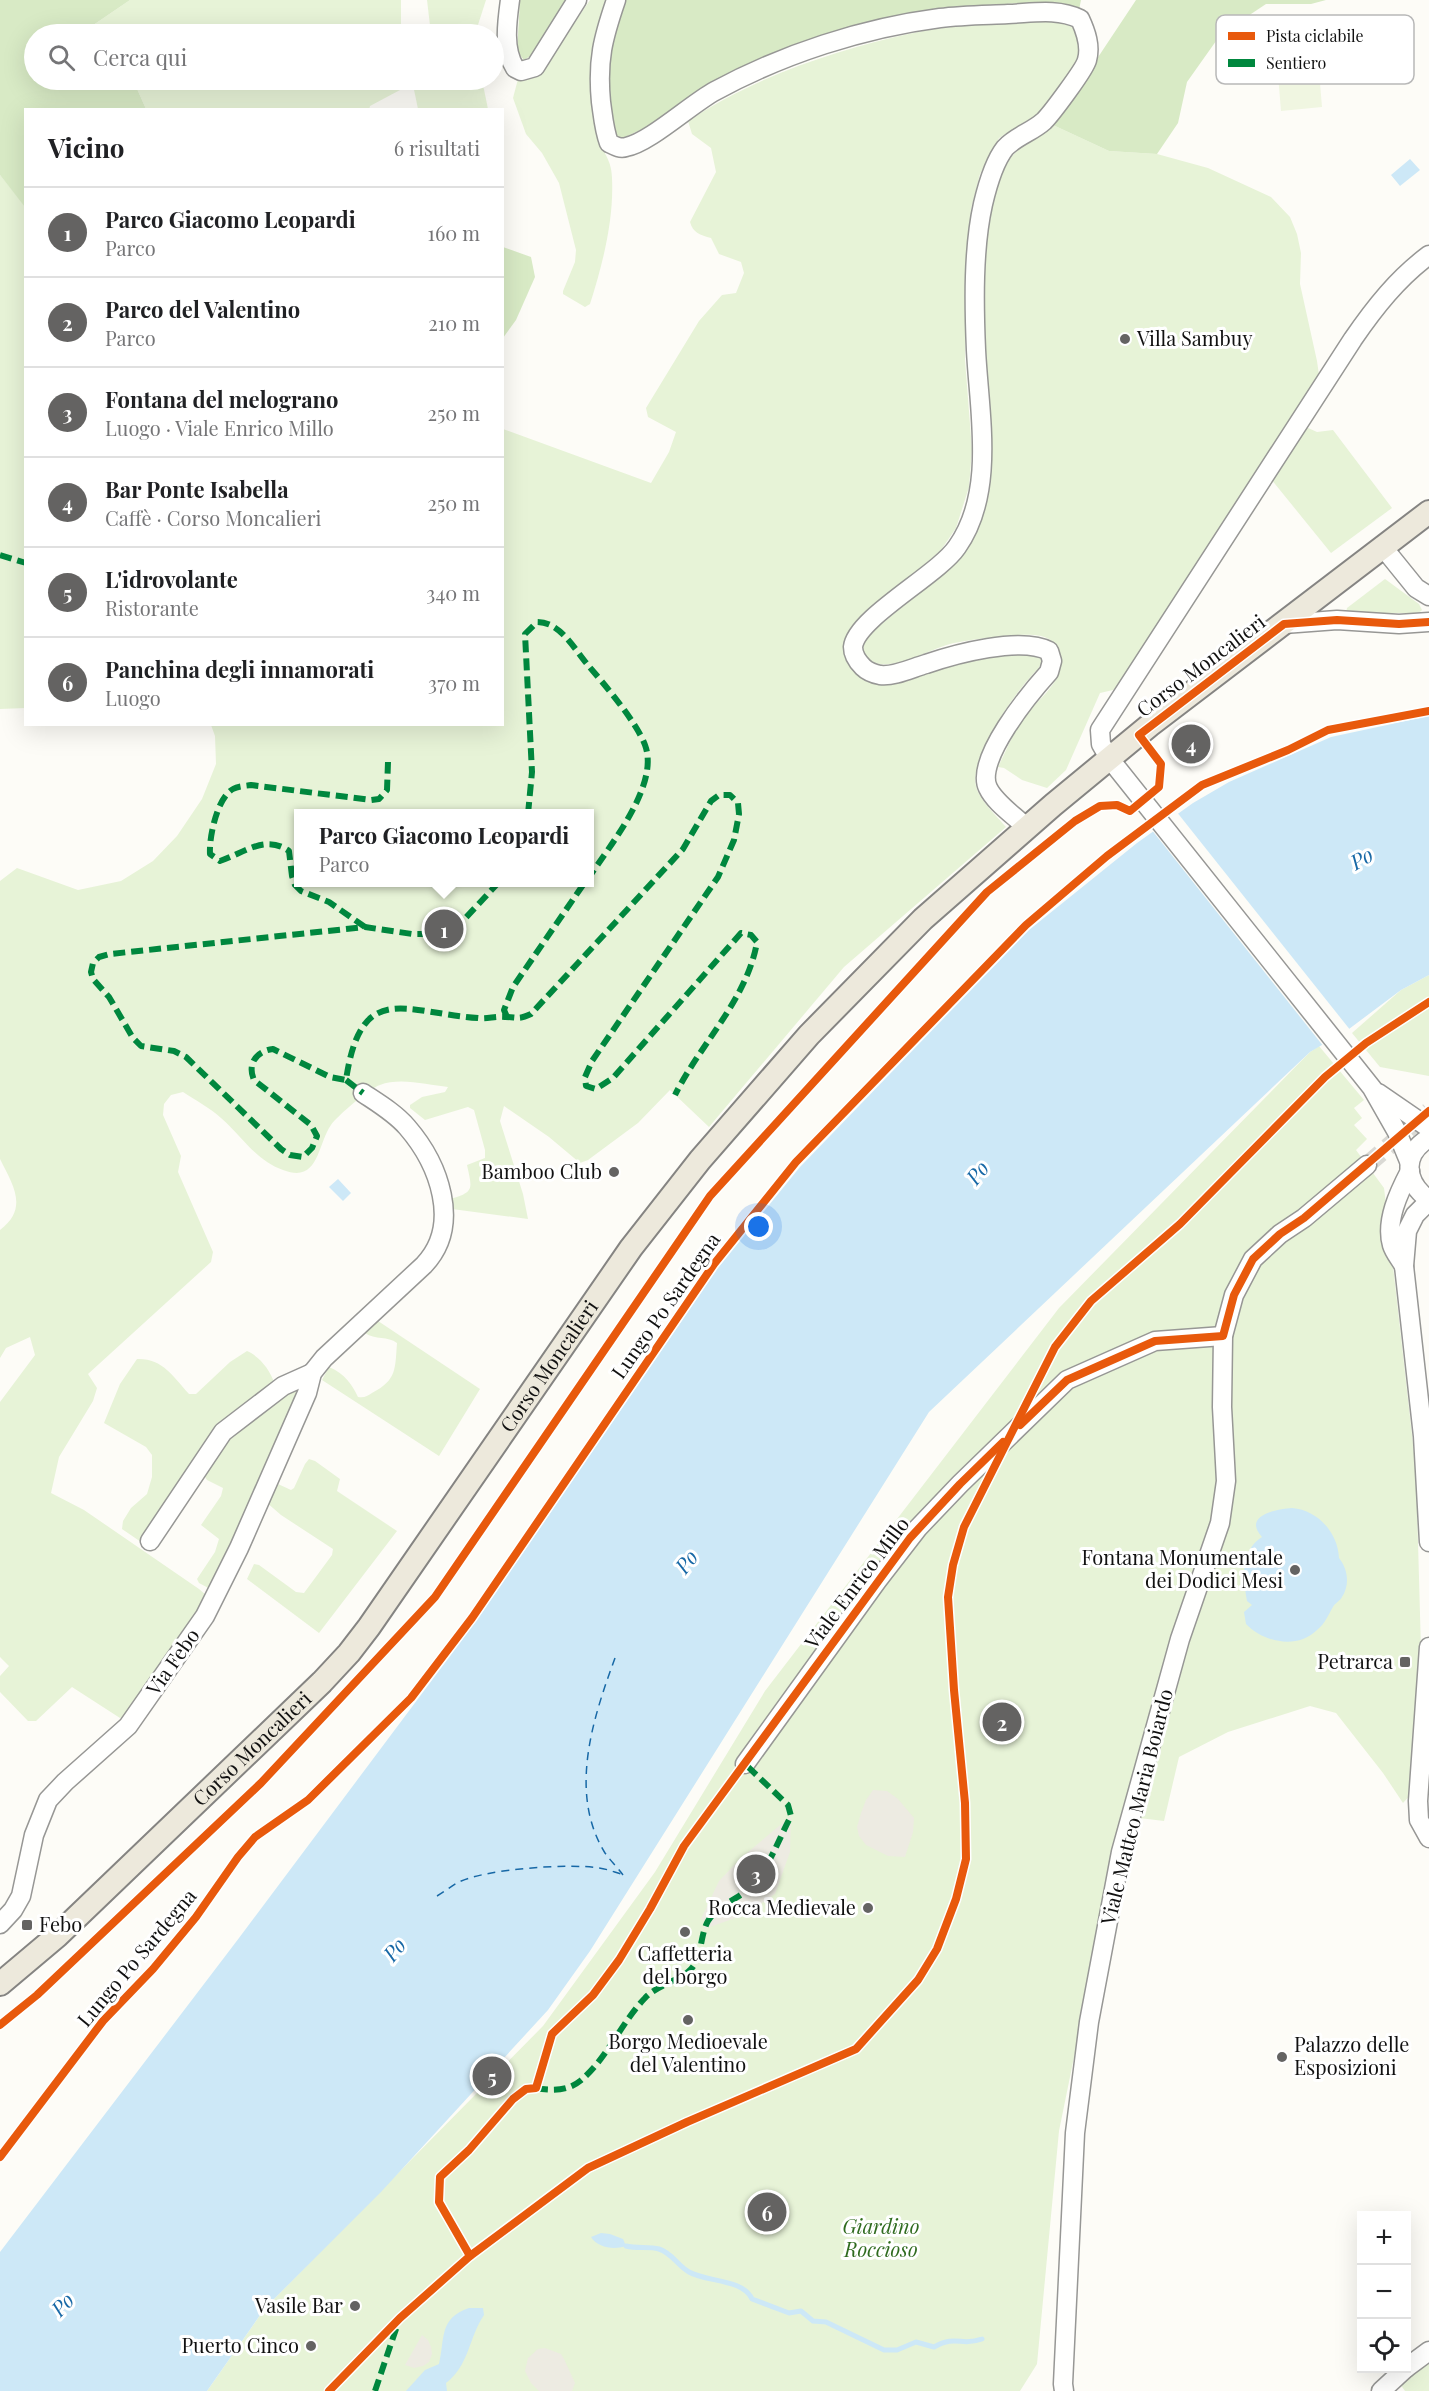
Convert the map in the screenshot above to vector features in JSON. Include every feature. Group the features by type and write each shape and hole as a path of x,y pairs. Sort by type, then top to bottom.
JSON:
{"main road":[{"name":"Corso Moncalieri","path":"0,1984 65,1928 298,1705 349,1653 631,1248 700,1160 809,1035 923,919 1109,758 1429,512"}],"street":[{"path":"510,0 508,53 515,68 521,71 535,67 577,0"},
{"path":"616,0 601,48 598,74 605,133 609,143 620,148 640,141 691,106 749,74 802,52 878,30 951,17 1056,12 1070,14 1080,19 1087,33 1087,62 1044,121 1016,138 1004,149 993,172 983,205 976,270 976,347 982,464 978,497 970,522 957,547 942,564 863,627 853,646 855,657 865,669 880,675 891,674 957,653 1014,646 1039,646 1049,651 1052,661 1049,672 1004,730 988,764 985,777 987,787 995,798 1027,828"},
{"name":"Corso Moncalieri","path":"1109,758 1101,744 1100,730 1112,711 1358,331 1397,282 1429,255"},
{"path":"1382,546 1416,588 1429,596"},
{"path":"1284,624 1336,620 1399,624 1429,622"},
{"path":"1109,758 1372,1088 1397,1132 1413,1183 1419,1193 1429,1201 1415,1215 1407,1231 1404,1266 1427,1463 1429,1542"},
{"path":"1372,1088 1429,1128"},
{"name":"Via Febo","path":"150,1541 223,1432 283,1386 312,1373 344,1338 433,1255 443,1231 443,1203 431,1163 398,1117 363,1093"},
{"path":"1404,1266 1392,1246 1391,1218 1417,1147 1429,1138"},
{"name":"Viale Matteo Maria Boiardo","path":"1064,2391 1062,2384 1075,2133 1089,2022 1121,1852 1180,1639 1220,1523 1226,1481 1222,1407 1223,1336 1234,1295 1253,1258 1367,1165"},
{"name":"Viale Enrico Millo","path":"745,1764 910,1538 960,1484 1067,1380 1155,1341 1223,1336"},
{"name":"Via Febo","path":"0,1924 13,1910 21,1896 34,1835 48,1800 128,1726 205,1616 244,1538 307,1393 312,1373"},
{"path":"1429,1647 1424,1774 1419,1820 1429,1838"},
{"path":"1411,2364 1429,2351"},
{"path":"1381,2391 1401,2373"}],"green space":[{"path":"0,0 130,0 95,24 24,24 24,90 138,90 146,108 24,108 24,206 0,175"},
{"path":"130,0 401,0 401,24 95,24"},
{"path":"427,0 486,0 478,24 430,24"},
{"path":"520,0 568,0 532,55 524,60 517,52"},
{"path":"590,0 605,0 593,44 590,88 598,137 611,171 612,194 603,257 590,304 585,307 563,294 575,262 576,250 559,183 542,153 526,134 513,98 518,79 534,77 542,71"},
{"path":"622,0 1081,0 1079,10 1069,5 1041,2 937,8 877,21 713,85 685,100 655,123 621,139 616,135 611,117 608,83 611,51"},
{"path":"1136,0 1326,0 1311,4 1266,4 1250,15 1216,15 1216,41 1187,82 1178,123 1157,154 1109,151 1053,125"},
{"path":"1045,21 1062,23 1077,29 1081,52 1074,67 1041,112 999,138 980,174 971,209 967,260 965,360 972,450 969,487 956,528 941,550 854,626 847,636 845,652 847,661 858,674 884,684 903,682 987,658 1018,655 1040,657 1042,662 1038,669 1018,692 996,724 980,758 976,773 976,786 981,797 1006,827 844,967 709,1127 670,1090 638,1123 588,1160 580,1163 549,1137 504,1106 500,1121 523,1194 528,1219 452,1209 450,1199 464,1194 470,1188 467,1165 485,1158 474,1110 468,1107 425,1120 410,1108 410,1105 422,1097 445,1092 448,1087 396,1082 375,1087 331,1125 310,1167 304,1172 295,1173 273,1166 264,1160 207,1107 183,1092 171,1095 164,1104 163,1115 181,1156 178,1172 213,1252 211,1262 88,1374 97,1388 93,1401 59,1457 51,1493 84,1510 199,1589 206,1595 206,1600 125,1716 120,1718 72,1687 36,1721 28,1721 0,1692 0,1676 9,1666 0,1657 0,1402 35,1355 30,1337 6,1348 0,1358 0,1230 9,1222 14,1213 16,1196 0,1159 0,881 17,868 78,890 121,881 153,861 177,836 202,799 216,764 215,736 211,726 504,726 504,429 651,483 669,452 676,432 648,417 646,408 699,321 722,295 736,293 744,273 741,262 719,254 711,238 698,233 691,226 690,222 716,172 711,148 692,134 688,121 740,91 825,57 913,33 979,24"},
{"path":"1279,84 1320,84 1322,107 1281,111"},
{"path":"138,90 400,90 370,108 146,108"},
{"path":"414,90 484,90 488,108 418,108"},
{"path":"1053,125 1109,151 1157,154 1208,168 1271,197 1290,217 1297,234 1301,253 1300,284 1319,375 1118,685 1113,690 1100,693 1066,770 1047,788 1022,780 1004,768 998,767 1023,718 1058,676 1061,657 1053,642 1041,636 1032,635 985,638 945,645 908,660 888,664 872,662 865,656 864,647 872,632 947,570 959,559 968,545 984,407 985,368 982,323 985,257 995,195 1012,156"},
{"path":"0,175 24,205 24,708 0,709"},
{"path":"504,247 531,257 535,277 516,320 504,337"},
{"path":"1306,427 1317,432 1333,430 1392,508 1331,553 1271,479"},
{"path":"1385,579 1419,604 1422,610 1419,613 1346,613 1347,608"},
{"path":"1429,975 1429,1076 1380,1067 1352,1033 1401,990"},
{"name":"Giardino Roccioso","path":"1319,1046 1364,1100 1354,1108 1362,1118 1354,1125 1367,1139 1356,1150 1384,1188 1416,1470 1421,1650 1414,1791 1403,1803 1383,1773 1336,1713 1310,1706 1228,1732 1179,1757 1164,1821 1123,1816 1059,2131 1037,2364 1020,2391 207,2391 265,2308 543,2026 655,1872 765,1691 1059,1308 1310,1052"},
{"path":"375,1319 480,1389 439,1456 322,1380 329,1367 334,1369 350,1383 358,1397 367,1396 386,1383 395,1367 397,1343 365,1333 364,1328"},
{"path":"247,1351 264,1364 274,1382 141,1542 122,1529 123,1521 131,1508 147,1494 152,1477 152,1455 146,1447 104,1423 120,1384 137,1359 146,1359 166,1369 189,1394 196,1394 230,1362"},
{"path":"296,1387 301,1388 212,1590 199,1583 197,1579 215,1552 219,1539 201,1525 221,1496 223,1488 207,1480 203,1474 229,1436"},
{"path":"309,1459 340,1479 337,1491 397,1531 319,1633 247,1579 254,1564 259,1565 296,1592 304,1593 332,1555 333,1549 281,1515 266,1502 274,1485 278,1484 291,1490 294,1488"},
{"path":"1429,2363 1429,2391 1405,2391 1400,2384"}],"shaded area":[{"path":"873,1790 887,1791 898,1799 914,1818 913,1832 905,1857 888,1856 866,1845 859,1836 857,1827 861,1813"},
{"path":"791,1816 790,1852 775,1894 744,1915 704,1929 705,1920 701,1919 719,1881 741,1858"},
{"path":"422,2335 431,2347 432,2354 429,2362 414,2368 405,2365"},
{"path":"545,2348 561,2354 575,2383 572,2391 539,2391 531,2383 525,2371 528,2358 538,2349"}],"water":[{"path":"1410,159 1420,170 1400,186 1391,175"},
{"name":"Po","path":"1429,716 1429,975 1401,990 1349,1029 1310,1052 929,1412 590,1951 548,2010 381,2192 265,2308 207,2391 0,2391 0,2252 477,1620 718,1268 800,1167 1029,930 1137,843 1193,803 1229,782 1331,737"},
{"path":"338,1179 351,1193 343,1201 329,1187"},
{"name":"Fontana Monumentale dei Dodici Mesi","path":"1292,1508 1310,1513 1325,1524 1331,1532 1346,1572 1347,1582 1345,1592 1320,1628 1309,1636 1290,1642 1261,1635 1246,1624 1244,1612 1252,1605 1247,1601 1244,1575 1250,1550 1262,1537 1256,1523 1259,1518 1271,1512"},
{"path":"601,2233 623,2239 626,2246 611,2248 598,2244 591,2237"},
{"path":"469,2308 483,2308 484,2315 460,2368 446,2383 447,2391 406,2391 425,2370 439,2364 443,2337 448,2323 459,2312"}],"pier":[{"path":"1176,811 1351,1031 1324,1047 1151,829"}],"waterway":[{"path":"626,2246 659,2249 689,2272 733,2284 741,2288 752,2299 789,2313 801,2311 813,2321 826,2322 884,2350 897,2350 916,2342 934,2347 948,2341 969,2342 982,2339"}],"ferry route":[{"path":"615,1658 592,1730 586,1781 588,1806 594,1830 605,1853 623,1875"},
{"path":"437,1896 469,1878 527,1868 568,1866 602,1868 621,1874"}],"tunnel":[{"path":"1367,1165 1429,1111"}],"marked path":[{"path":"0,555 24,562"},
{"path":"528,809 532,772 525,634 537,622 553,626 565,637 627,714 645,745 648,761 646,778 639,796 631,814 594,870"},
{"path":"294,882 289,851 280,846 271,844 254,847 220,861 210,854 215,819 227,794 235,788 251,785 371,800 379,799 387,790 388,762"},
{"path":"494,887 459,925 435,934 412,934 365,927 110,954 99,957 93,963 91,972 93,979 109,997 133,1038 141,1046 174,1051 186,1057 281,1149 290,1155 303,1157 312,1148 317,1136 311,1125 254,1080 252,1064 258,1055 273,1049 330,1077 346,1080 353,1048 363,1027 375,1015 390,1009 481,1018 520,1018 531,1014 683,849 711,801 719,795 730,795 738,803 739,814 734,840 718,877 592,1061 585,1077 586,1086 596,1089 613,1078 741,933 751,935 757,942 752,963 743,983 675,1095"},
{"path":"297,887 301,891 329,902 365,927"},
{"path":"507,1017 504,1010 513,987 582,887"},
{"path":"346,1080 363,1093"},
{"path":"536,2088 553,2090 565,2088 580,2081 590,2072 645,1998 693,1967 699,1955 705,1927 712,1916 721,1907 747,1890 761,1874 791,1816 788,1805 745,1764 741,1768"},
{"path":"375,2391 397,2326"}],"cycle path":[{"path":"0,2025 37,1995 261,1783 435,1597 710,1196 987,892 1075,821 1100,806 1117,805 1130,811 1159,787 1161,764 1139,735 1284,624 1337,620 1399,624 1429,622"},
{"name":"Lungo Po Sardegna","path":"0,2157 103,2021 153,1969 196,1917 238,1857 255,1837 308,1800 411,1698 472,1618 714,1264 796,1162 1026,925 1107,856 1202,785 1288,750 1328,730 1429,711"},
{"path":"329,2391 400,2318 470,2256 588,2168 687,2122 856,2049 918,1980 937,1949 956,1899 966,1859 965,1803 948,1597 953,1565 964,1527 1055,1347 1091,1301 1180,1224 1325,1077 1366,1043 1429,1002"},
{"path":"1020,1425 1067,1380 1155,1341 1223,1336 1234,1295 1253,1259 1429,1111"},
{"path":"470,2256 439,2202 440,2177 469,2150 513,2099 526,2089 536,2088 552,2034 593,1995 619,1960 684,1846 910,1538 1003,1442"}],"place":[{"name":"Villa Sambuy","path":"1125,339"},
{"name":"Bar Ponte Isabella","path":"1191,744"},
{"name":"Parco Giacomo Leopardi","path":"444,929"},
{"name":"Bamboo Club","path":"614,1172"},
{"name":"Fontana Monumentale dei Dodici Mesi","path":"1295,1570"},
{"name":"Petrarca","path":"1405,1662"},
{"name":"Parco del Valentino","path":"1002,1722"},
{"name":"Fontana del melograno","path":"756,1874"},
{"name":"Rocca Medievale","path":"868,1908"},
{"name":"Febo","path":"27,1925"},
{"name":"Caffetteria del borgo","path":"685,1932"},
{"name":"Borgo Medioevale del Valentino","path":"688,2020"},
{"name":"Palazzo delle Esposizioni","path":"1282,2057"},
{"name":"L'idrovolante","path":"492,2076"},
{"name":"Panchina degli innamorati","path":"767,2212"},
{"name":"Vasile Bar","path":"355,2306"},
{"name":"Puerto Cinco","path":"311,2346"}]}
